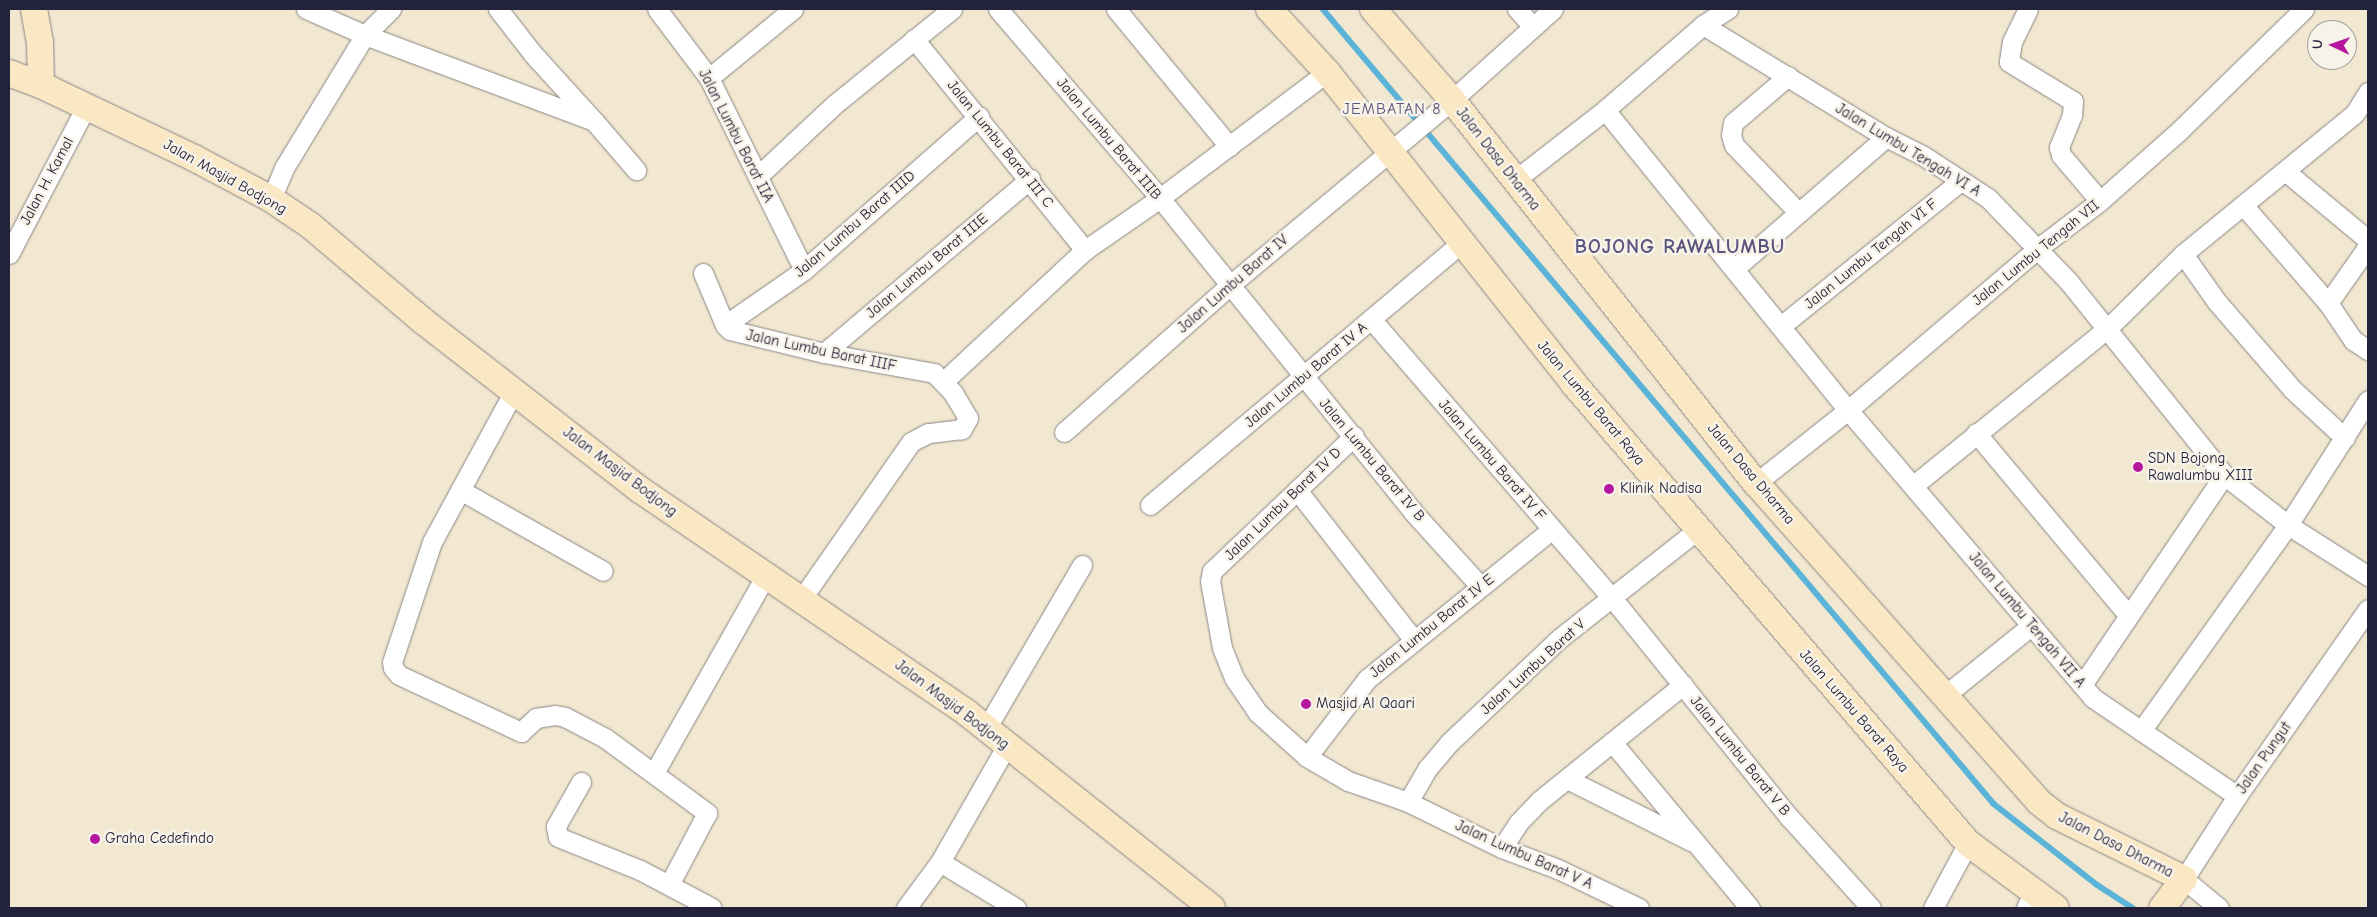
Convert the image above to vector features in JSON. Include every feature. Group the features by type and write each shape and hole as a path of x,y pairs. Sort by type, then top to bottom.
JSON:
{"street":[{"path":"34,9 40,42 41,85"},
{"path":"306,9 365,34 594,121"},
{"path":"271,199 284,168 365,34 391,9"},
{"path":"498,9 533,54 636,170"},
{"name":"Jalan Lumbu Barat IIA","path":"657,9 709,78 804,270"},
{"path":"709,78 773,15 793,9"},
{"path":"758,176 835,104 952,9"},
{"name":"Jalan Lumbu Barat IIIB","path":"998,9 1160,198 1224,278"},
{"path":"1116,9 1229,146"},
{"name":"Jalan Lumbu Barat Raya","path":"1269,9 1398,146 1460,244 1698,530 1968,844 2030,900 2056,908"},
{"name":"Jalan Dasa Dharma","path":"1373,9 1444,107 1515,180 1756,483 1944,697 2039,802 2171,895"},
{"path":"1517,9 1533,27"},
{"name":"Jalan Lumbu Barat IV","path":"1064,432 1224,278 1398,146 1553,9"},
{"path":"1515,180 1605,110 1703,25 1728,9"},
{"path":"2028,9 2012,42 2009,62 2073,101 2072,115 2059,147 2061,155 2100,201"},
{"name":"Jalan Lumbu Tengah VII","path":"1756,483 1848,410 2037,249 2100,201 2188,122 2304,9"},
{"name":"Jalan Lumbu Tengah VI A","path":"1703,25 1886,137 1922,155 1988,198 2108,328 2224,475 2288,525 2368,576"},
{"name":"Jalan Lumbu Barat III C","path":"914,39 979,116 1085,250"},
{"path":"802,598 911,442 928,433 962,429 968,424 966,411 944,380 1085,250 1160,198 1327,72"},
{"name":"Jalan Masjid Bodjong","path":"9,73 41,85 194,158 271,199 311,226 388,293 640,489 802,598 987,727 1212,908"},
{"path":"1788,76 1733,123 1731,135 1734,145 1798,212"},
{"path":"1914,485 2108,328 2183,254 2244,204 2285,171 2362,118 2368,92"},
{"name":"Jalan H. Kamal","path":"9,254 86,108"},
{"name":"Jalan Lumbu Tengah VII A","path":"1605,110 1782,326 1848,410 1914,485 2093,698 2237,796"},
{"name":"Jalan Lumbu Barat IIID","path":"725,325 804,270 979,116"},
{"path":"1734,268 1886,137"},
{"path":"2285,171 2368,240 2366,249 2328,302"},
{"name":"Jalan Lumbu Barat IIIE","path":"824,353 1030,179"},
{"name":"Jalan Lumbu Tengah VI F","path":"1782,326 1961,181"},
{"path":"2244,204 2328,302 2354,340 2368,350"},
{"name":"Jalan Lumbu Barat IV A","path":"1150,505 1303,379 1460,244"},
{"path":"2183,254 2217,302 2292,388 2345,438"},
{"path":"703,273 725,325"},
{"name":"Jalan Lumbu Barat IV B","path":"1224,278 1303,379 1354,436 1414,512 1480,586"},
{"name":"Jalan Lumbu Barat IV F","path":"1371,319 1551,530 1613,599"},
{"name":"Jalan Lumbu Barat IIIF","path":"725,325 737,333 824,353 934,373 944,380"},
{"path":"514,391 460,490 425,560 392,662 394,672 521,732 536,718 555,715 565,717 605,738 707,813 669,885"},
{"path":"2141,731 2288,525 2368,400"},
{"path":"1976,433 2128,615"},
{"name":"Jalan Lumbu Barat IV D","path":"1212,571 1354,436"},
{"path":"2082,685 2224,475"},
{"path":"460,490 603,571"},
{"path":"1297,490 1413,639"},
{"name":"Jalan Lumbu Barat IV E","path":"1307,758 1367,679 1413,639 1551,530"},
{"name":"Jalan Lumbu Barat V","path":"1408,802 1428,768 1451,741 1560,638 1613,599 1698,530"},
{"path":"987,727 1082,566"},
{"name":"Jalan Lumbu Barat V A","path":"1212,571 1211,590 1228,666 1258,713 1307,758 1348,781 1408,802 1502,848 1558,869 1639,908"},
{"path":"654,773 766,575"},
{"name":"Jalan Lumbu Barat V B","path":"1613,599 1790,818 1871,908"},
{"name":"Jalan Pungut","path":"2171,895 2237,796 2368,609"},
{"path":"1944,697 2032,625"},
{"path":"1502,848 1518,823 1539,801 1683,685"},
{"path":"1612,742 1750,908"},
{"path":"906,908 940,862 1007,745"},
{"path":"1567,779 1696,844"},
{"path":"581,782 556,826 558,837 669,885 712,908"},
{"path":"1933,908 1968,844"},
{"path":"940,862 1016,908"},
{"path":"2171,895 2219,908"}],"waterway":[{"path":"1323,9 1994,804 2096,884 2133,908"}],"place":[{"name":"SDN Bojong Rawalumbu XIII","path":"2138,467"},
{"name":"Klinik Nadisa","path":"1609,489"},
{"name":"Masjid Al Qaari","path":"1306,704"},
{"name":"Graha Cedefindo","path":"95,839"}],"district":[{"name":"JEMBATAN 8","path":"1392,109"},
{"name":"BOJONG RAWALUMBU","path":"1680,246"}]}
